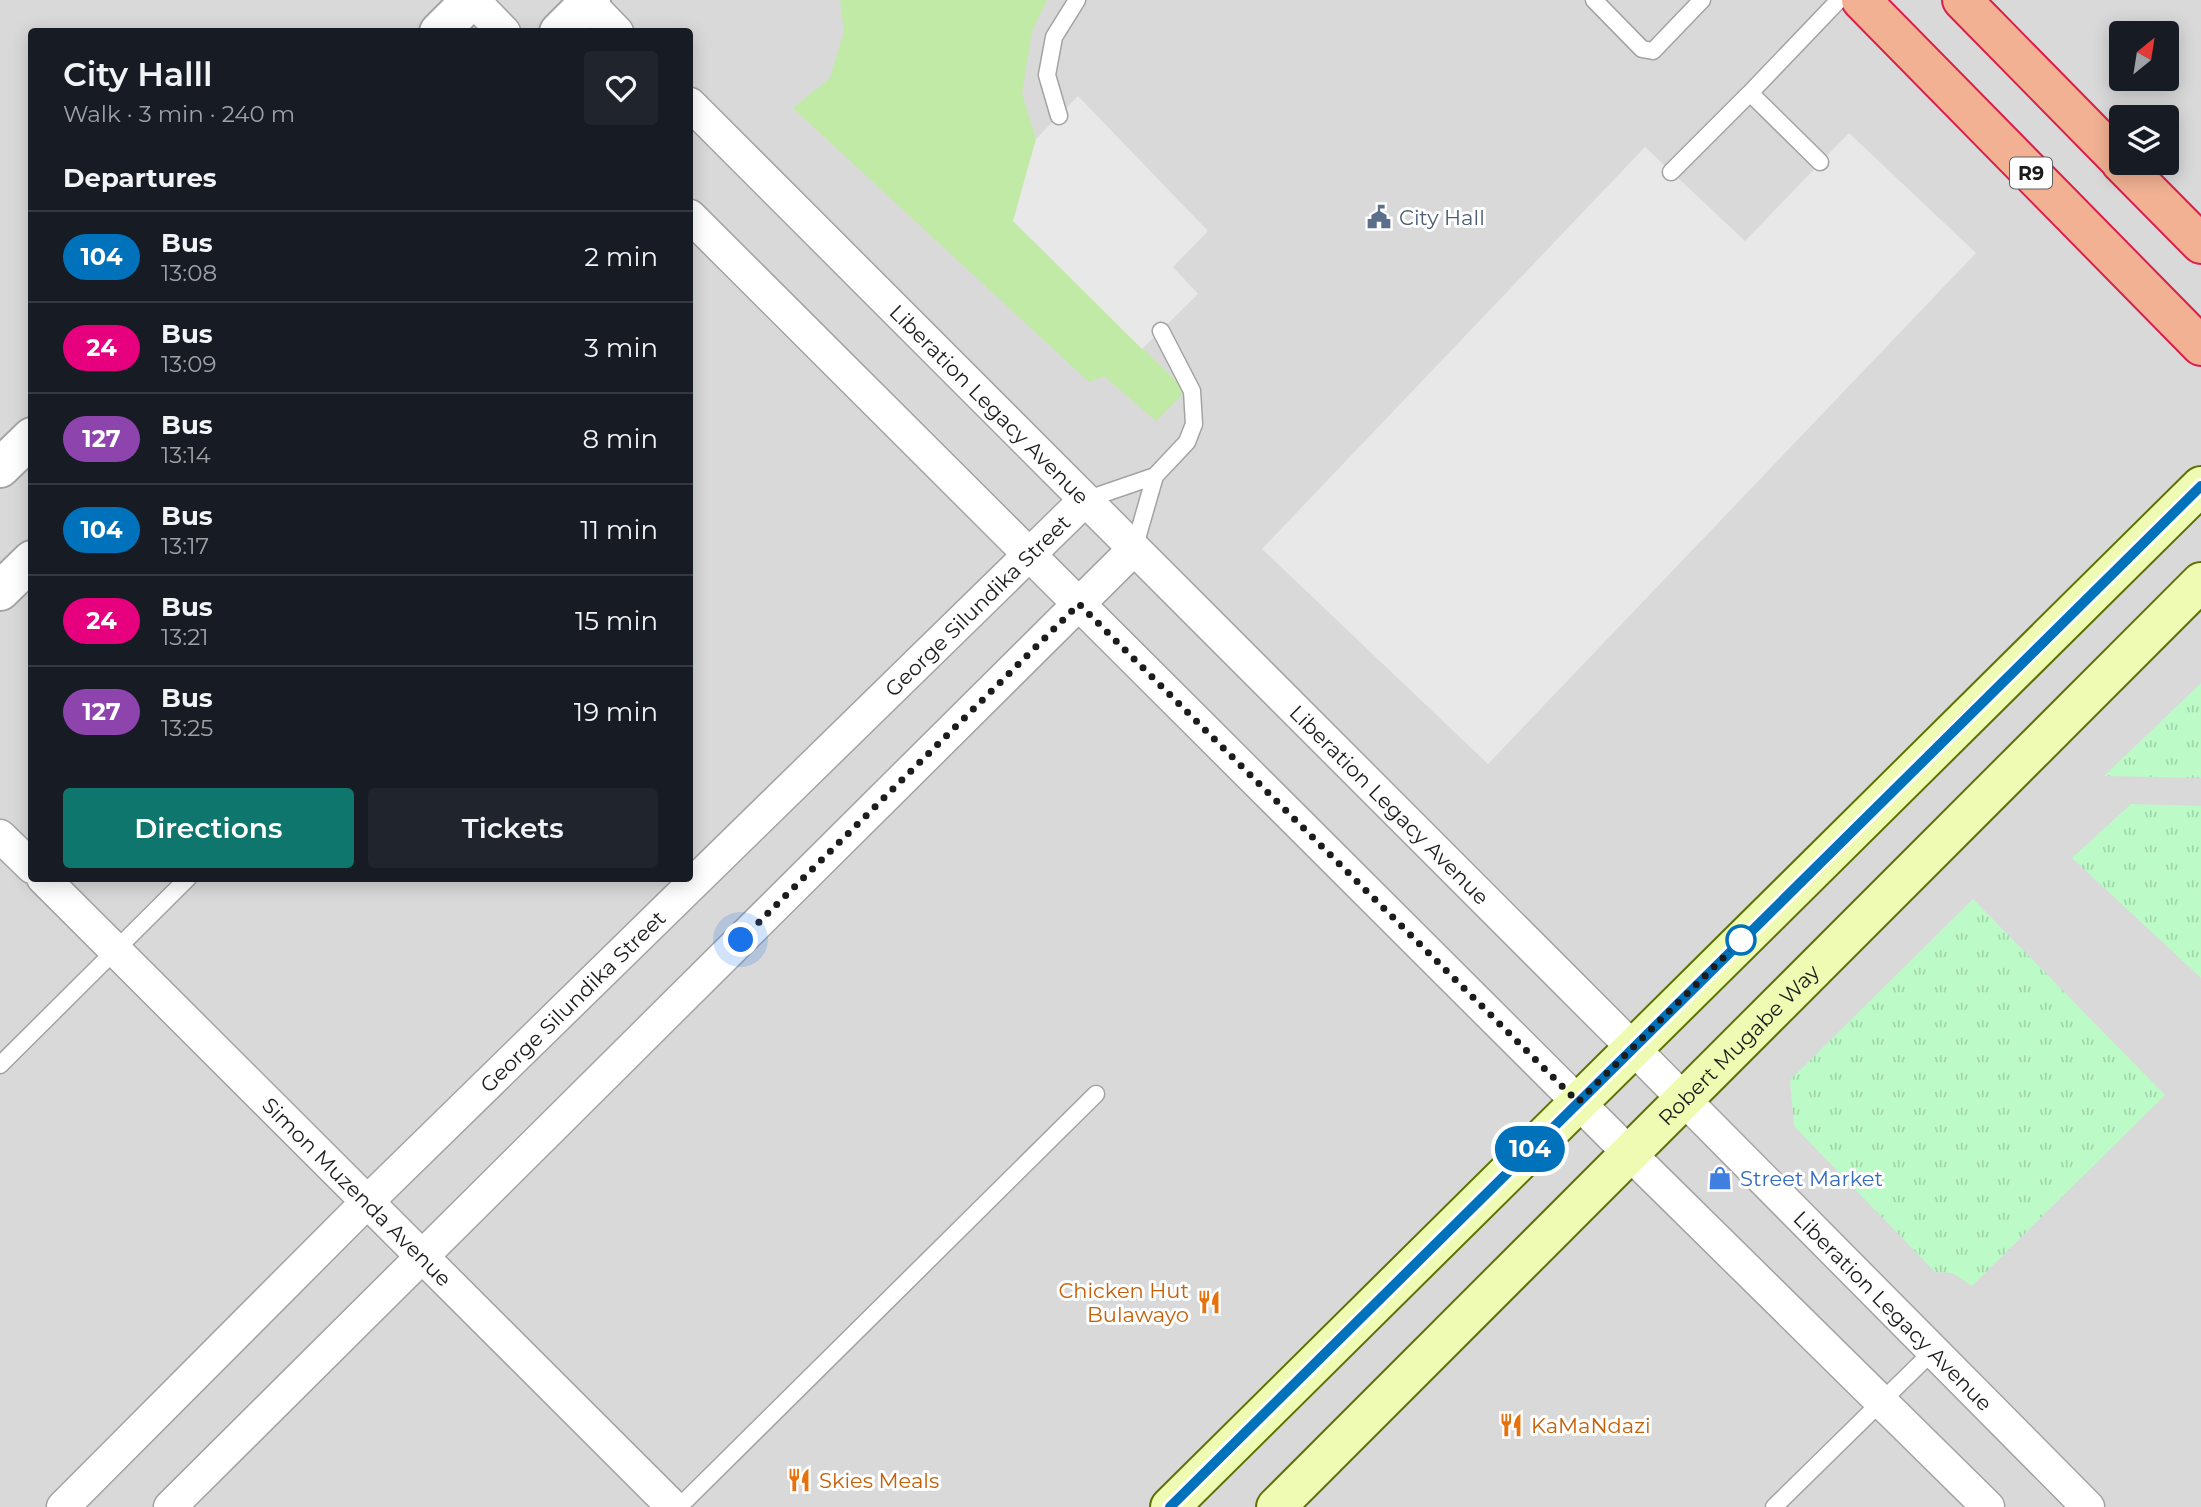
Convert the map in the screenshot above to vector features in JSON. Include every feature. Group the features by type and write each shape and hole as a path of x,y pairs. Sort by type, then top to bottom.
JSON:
{"highway":[{"name":"R9","path":"1861,0 2201,346"},
{"path":"1962,0 2109,150"},
{"path":"2134,175 2201,244"}],"main road":[{"path":"1170,1507 2201,486"},
{"name":"Robert Mugabe Way","path":"1276,1507 2201,582"}],"street":[{"path":"443,28 472,0 501,28"},
{"path":"563,28 588,1 613,28"},
{"name":"Liberation Legacy Avenue","path":"693,107 2088,1507"},
{"path":"693,219 1629,1153 1988,1507"},
{"path":"0,468 28,441"},
{"name":"George Silundika Street","path":"63,1507 367,1202 1085,500"},
{"path":"170,1507 1134,549"},
{"path":"0,591 28,563"},
{"path":"0,836 28,863"},
{"name":"Simon Muzenda Avenue","path":"47,882 673,1507"}],"lane":[{"path":"1059,116 1047,75 1054,37 1077,0"},
{"path":"1594,0 1642,49 1653,51 1702,0"},
{"path":"1671,172 1839,0"},
{"path":"1750,93 1820,162"},
{"path":"1134,549 1156,476 1187,442 1194,424 1192,391 1161,331"},
{"path":"1085,500 1156,476"},
{"path":"0,1065 184,882"},
{"path":"680,1507 1096,1094"},
{"path":"1774,1507 1933,1351"}],"shaded area":[{"path":"0,0 2201,0 2201,1507 0,1507"},
{"path":"1078,96 1208,231 1173,267 1198,294 1142,349 1013,221 1036,139"},
{"path":"1849,133 1976,253 1488,764 1262,549 1645,147 1745,241"}],"green space":[{"path":"840,0 1047,0 1032,31 1022,94 1036,139 1013,221 1186,391 1156,421 1104,376 1089,382 793,108 830,78 844,31"},
{"path":"2201,683 2201,778 2104,776"},
{"path":"2131,804 2201,806 2201,978 2072,858"},
{"path":"1973,899 2165,1095 1972,1286 1952,1273 1935,1272 1794,1126 1790,1080"}],"bus line":[{"name":"104","path":"1170,1507 2201,486"}],"place":[{"name":"City Hall","path":"1379,217"},
{"name":"Street Market","path":"1720,1178"},
{"name":"Chicken Hut Bulawayo","path":"1209,1302"},
{"name":"KaMaNdazi","path":"1511,1425"},
{"name":"Skies Meals","path":"799,1480"}],"route":[{"path":"741,940 1079,604 1578,1102 1741,940"}]}
